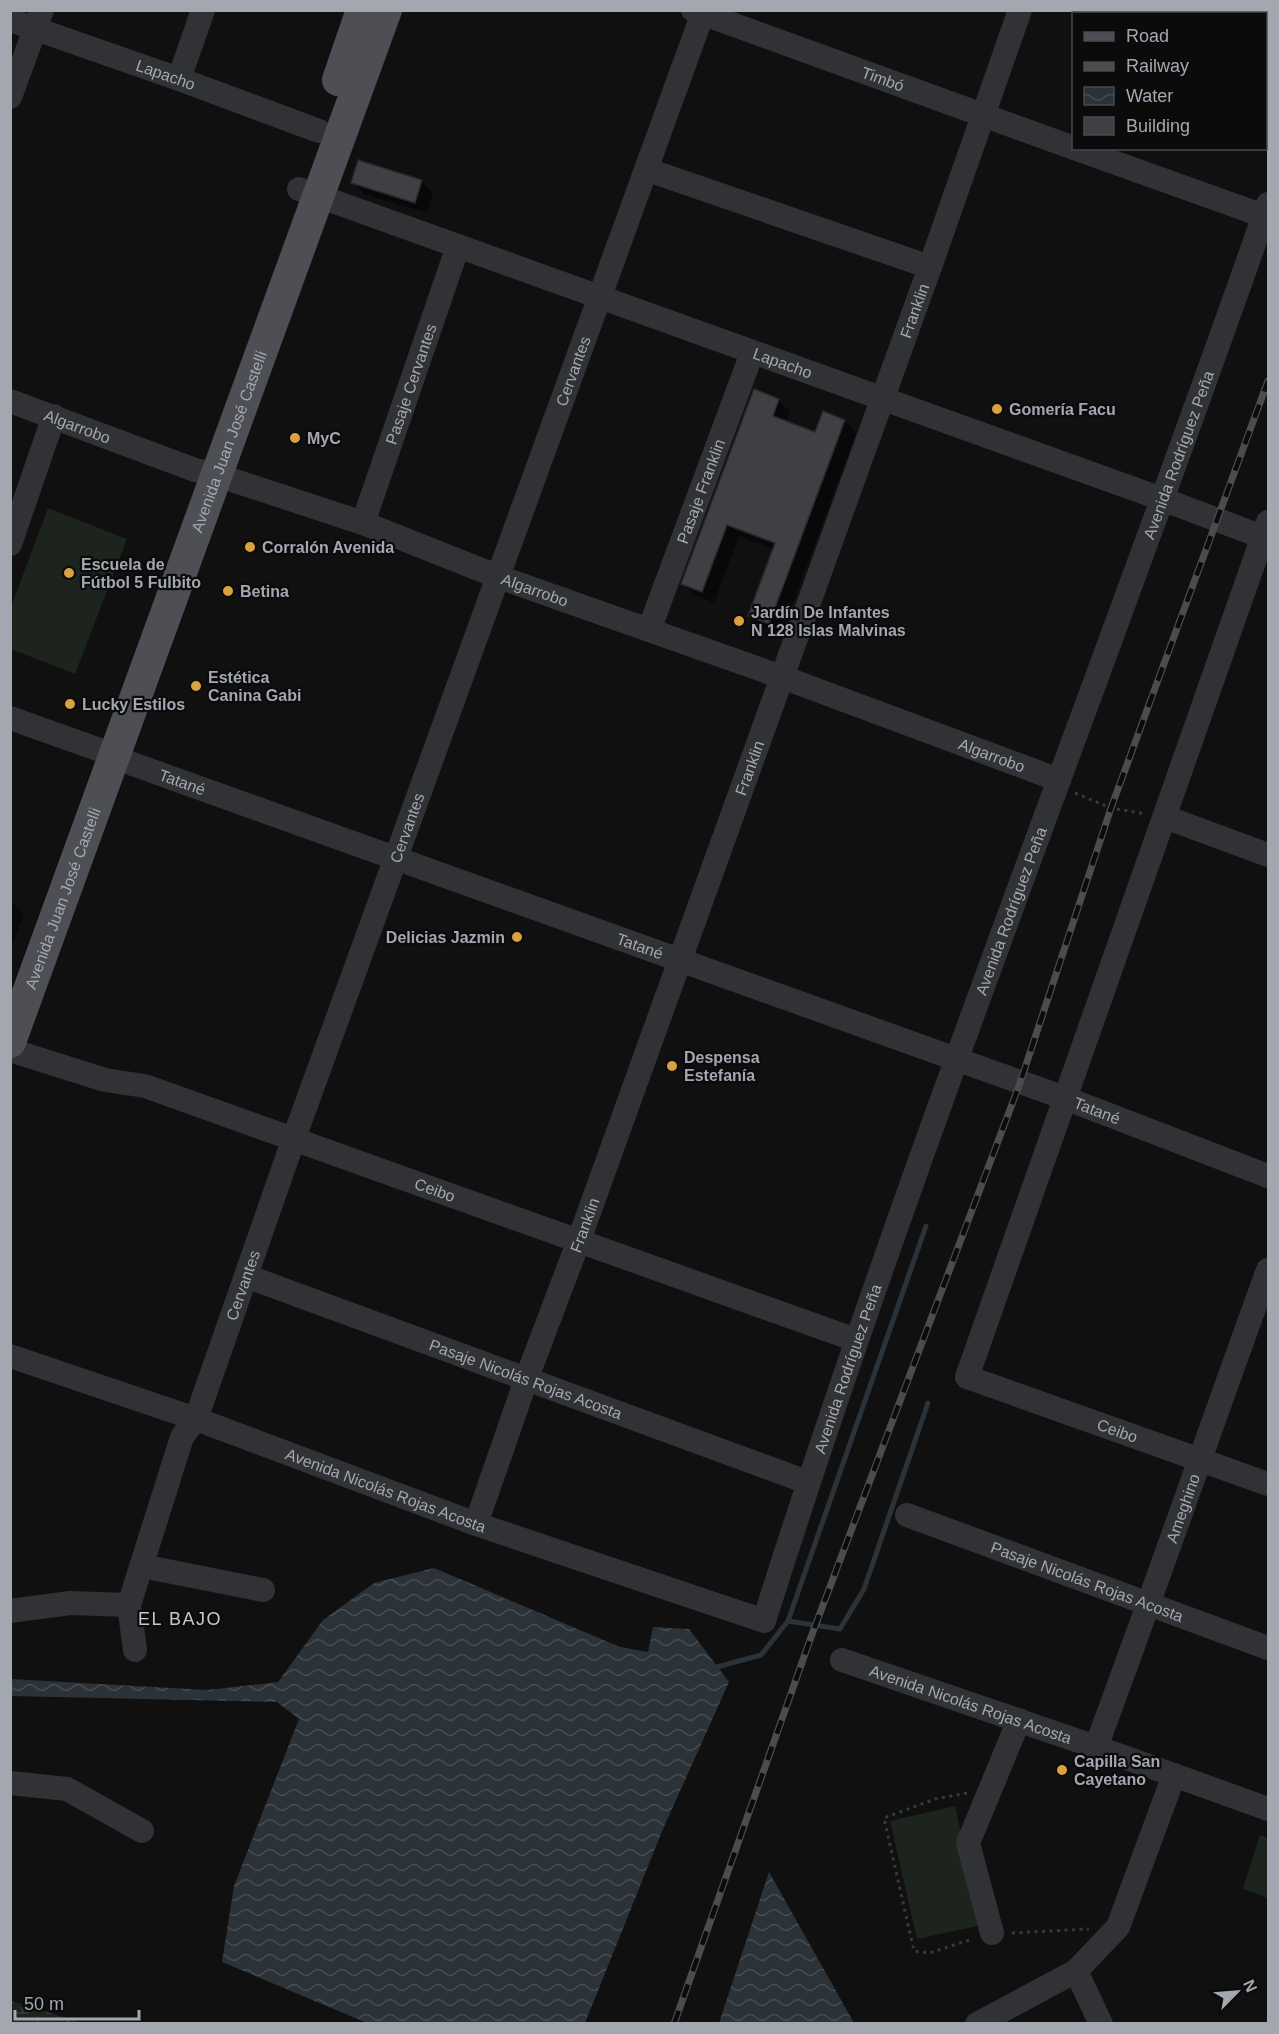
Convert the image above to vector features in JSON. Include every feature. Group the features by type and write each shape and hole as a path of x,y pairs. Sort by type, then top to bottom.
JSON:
{"main road":[{"name":"Avenida Juan José Castelli","path":"308,192 320,131 362,10"},
{"name":"Avenida Juan José Castelli","path":"10,1042 106,753 308,192 386,10"},
{"name":"Avenida Juan José Castelli","path":"10,983 106,753"}],"street":[{"path":"179,79 203,10"},
{"name":"Franklin","path":"476,1524 526,1380 579,1240 930,267 1020,10"},
{"name":"Timbó","path":"700,12 1072,147"},
{"name":"Cervantes","path":"135,1650 129,1605 182,1437 196,1419 294,1138 648,170 700,12"},
{"name":"Lapacho","path":"10,20 39,20 179,79 320,131"},
{"path":"10,97 39,20"},
{"name":"Timbó","path":"1080,150 1266,210"},
{"path":"648,170 930,267"},
{"name":"Lapacho","path":"308,192 1162,499 1267,532"},
{"name":"Avenida Rodríguez Peña","path":"764,1621 807,1482 954,1060 1059,780 1266,210"},
{"name":"Pasaje Cervantes","path":"363,523 458,246"},
{"name":"Pasaje Franklin","path":"650,630 753,353"},
{"name":"Algarrobo","path":"10,401 206,472 363,523 498,577 782,677 1059,780"},
{"path":"10,544 54,416"},
{"path":"1065,1098 1267,532"},
{"name":"Tatané","path":"10,718 954,1060 1065,1098 1269,1176"},
{"path":"1165,818 1269,855"},
{"name":"Ceibo","path":"10,1050 105,1080 145,1086 856,1340"},
{"name":"Ceibo","path":"1065,1098 967,1377 1269,1484"},
{"name":"Ameghino","path":"1096,1747 1150,1604 1199,1458 1269,1270"},
{"name":"Pasaje Nicolás Rojas Acosta","path":"246,1276 807,1482"},
{"name":"Avenida Nicolás Rojas Acosta","path":"10,1356 196,1419 476,1524 764,1621"},
{"name":"Pasaje Nicolás Rojas Acosta","path":"907,1515 1269,1648"},
{"path":"142,1566 263,1590"},
{"path":"10,1611 70,1603 129,1605"},
{"name":"Avenida Nicolás Rojas Acosta","path":"842,1660 1269,1809"},
{"path":"992,1934 968,1843 1019,1720"},
{"path":"977,2024 1076,1971 1118,1927 1174,1775"},
{"path":"10,1783 66,1789 142,1831"},
{"path":"1076,1971 1101,2024"}],"path":[{"path":"1059,780 1070,791 1111,808 1165,818"}],"green space":[{"name":"Escuela de Fútbol 5 Fulbito","path":"48,508 127,539 75,674 11,649 11,607"},
{"path":"955,1806 982,1925 917,1939 890,1821"},
{"path":"1260,1835 1268,1838 1268,1898 1243,1889"},
{"path":"11,2001 83,2023 11,2023"}],"water":[{"path":"434,1568 620,1647 648,1652 653,1627 689,1629 729,1682 663,1829 585,2023 367,2023 222,1962 234,1886 299,1719 277,1702 11,1696 11,1679 207,1690 278,1682 323,1620 374,1583"},
{"path":"769,1872 854,2023 719,2023"}],"building":[{"path":"358,160 422,180 415,203 351,183"},
{"path":"754,389 779,399 773,416 815,432 823,411 845,420 769,624 748,616 775,543 727,525 702,592 681,584"}],"waterway":[{"path":"717,1667 761,1655 788,1621 926,1226"},
{"path":"788,1621 840,1629 864,1589 928,1403"}],"railway":[{"path":"674,2024 811,1637 1020,1083 1111,808 1268,381"}],"place":[{"name":"Gomería Facu","path":"997,409"},
{"name":"MyC","path":"295,438"},
{"name":"Corralón Avenida","path":"250,547"},
{"name":"Escuela de Fútbol 5 Fulbito","path":"69,573"},
{"name":"Betina","path":"228,591"},
{"name":"Jardín De Infantes N 128 Islas Malvinas","path":"739,621"},
{"name":"Estética Canina Gabi","path":"196,686"},
{"name":"Lucky Estilos","path":"70,704"},
{"name":"Delicias Jazmin","path":"517,937"},
{"name":"Despensa Estefanía","path":"672,1066"},
{"name":"Capilla San Cayetano","path":"1062,1770"}],"district":[{"name":"EL BAJO","path":"180,1619"}]}
